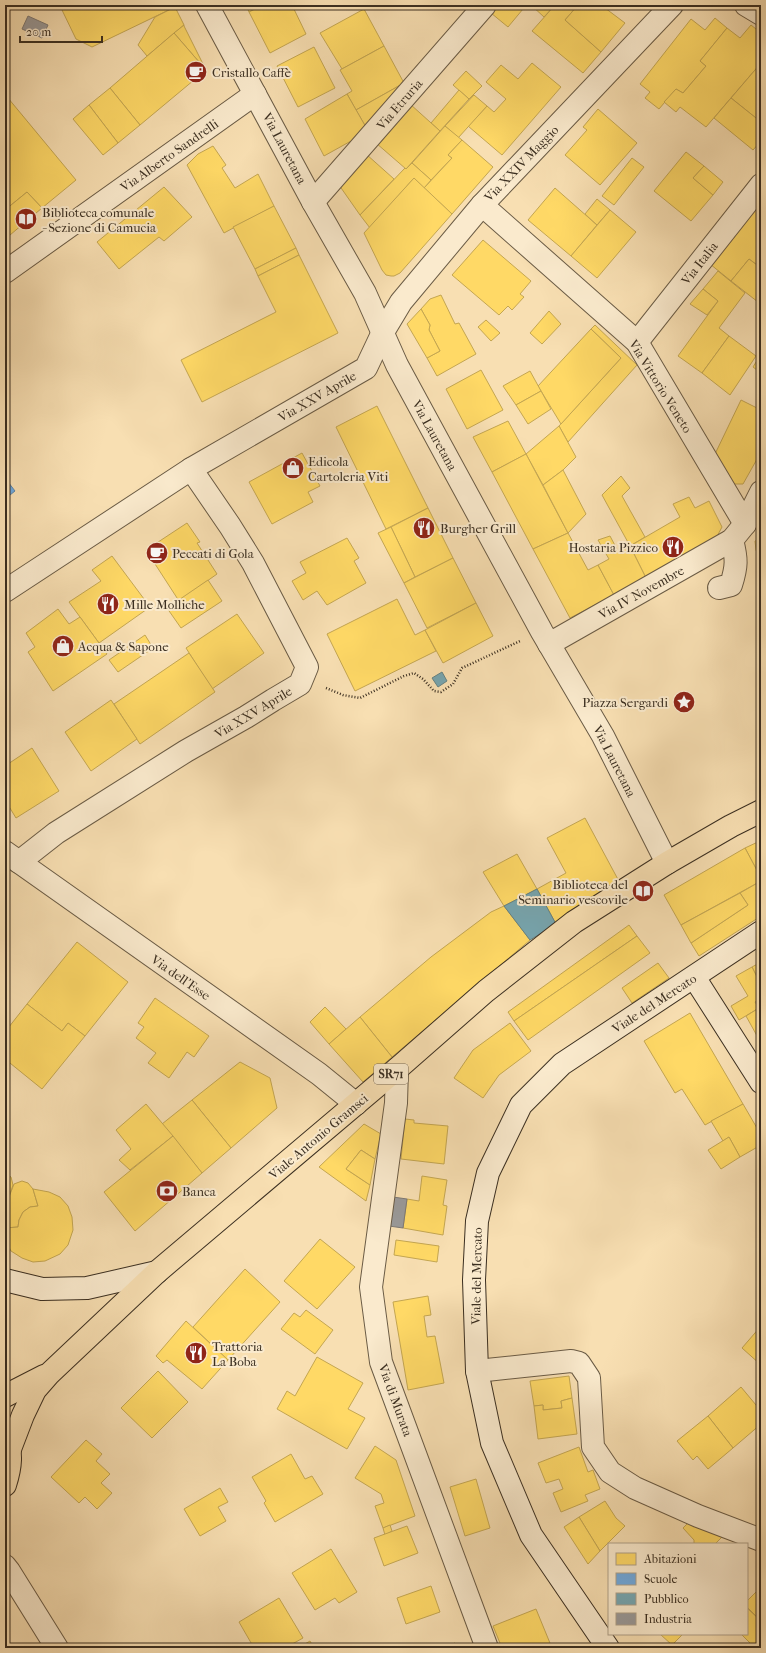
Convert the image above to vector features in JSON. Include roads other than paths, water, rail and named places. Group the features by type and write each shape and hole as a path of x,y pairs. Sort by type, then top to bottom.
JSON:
{"main road":[{"name":"Viale Antonio Gramsci","path":"5,1485 10,1469 8,1441 35,1390 49,1374 157,1272 397,1069 486,991 574,922 667,863 731,826 761,811"},
{"name":"Viale Antonio Gramsci","path":"5,1396 49,1374"}],"street":[{"name":"Via Lauretana","path":"207,5 313,202 365,293 397,365 546,638 603,736 667,863"},
{"name":"Via Etruria","path":"313,202 485,5"},
{"name":"Via XXIV Maggio","path":"383,332 401,302 482,205 672,5"},
{"path":"746,5 761,14"},
{"name":"Via Alberto Sandrelli","path":"5,272 255,94"},
{"name":"Via Italia","path":"637,342 761,184"},
{"name":"Via Vittorio Veneto","path":"482,205 637,342 738,532"},
{"name":"Via XXV Aprile","path":"5,591 191,469 366,368 383,332"},
{"name":"Via XXV Aprile","path":"12,857 56,833 186,751 300,684 307,667 254,563 191,469"},
{"path":"719,588 731,585 736,568 738,532 761,492"},
{"name":"Via IV Novembre","path":"546,638 738,532"},
{"name":"Via dell'Esse","path":"12,857 319,1074 356,1104"},
{"name":"Viale del Mercato","path":"608,1648 531,1535 492,1443 477,1371 474,1280 477,1221 488,1173 521,1105 562,1064 761,932"},
{"path":"694,977 761,1082"},
{"name":"Via di Murata","path":"397,1069 396,1103 372,1287 381,1362 488,1648"},
{"path":"5,1280 42,1289 87,1288 157,1272"},
{"path":"477,1371 571,1361 579,1363 589,1378 593,1446 610,1472 634,1488 698,1516 761,1540"},
{"path":"5,1549 7,1569 57,1648"}],"place":[{"name":"Cristallo Caffè","path":"196,72"},
{"name":"Biblioteca comunale - Sezione di Camucia","path":"26,219"},
{"name":"Edicola Cartoleria Viti","path":"293,468"},
{"name":"Burgher Grill","path":"424,528"},
{"name":"Hostaria Pizzico","path":"673,547"},
{"name":"Peccati di Gola","path":"157,553"},
{"name":"Mille Molliche","path":"108,604"},
{"name":"Acqua & Sapone","path":"63,646"},
{"name":"Piazza Sergardi","path":"684,702"},
{"name":"Biblioteca del Seminario vescovile","path":"643,891"},
{"name":"Banca","path":"167,1191"},
{"name":"Trattoria La Boba","path":"196,1353"}]}
